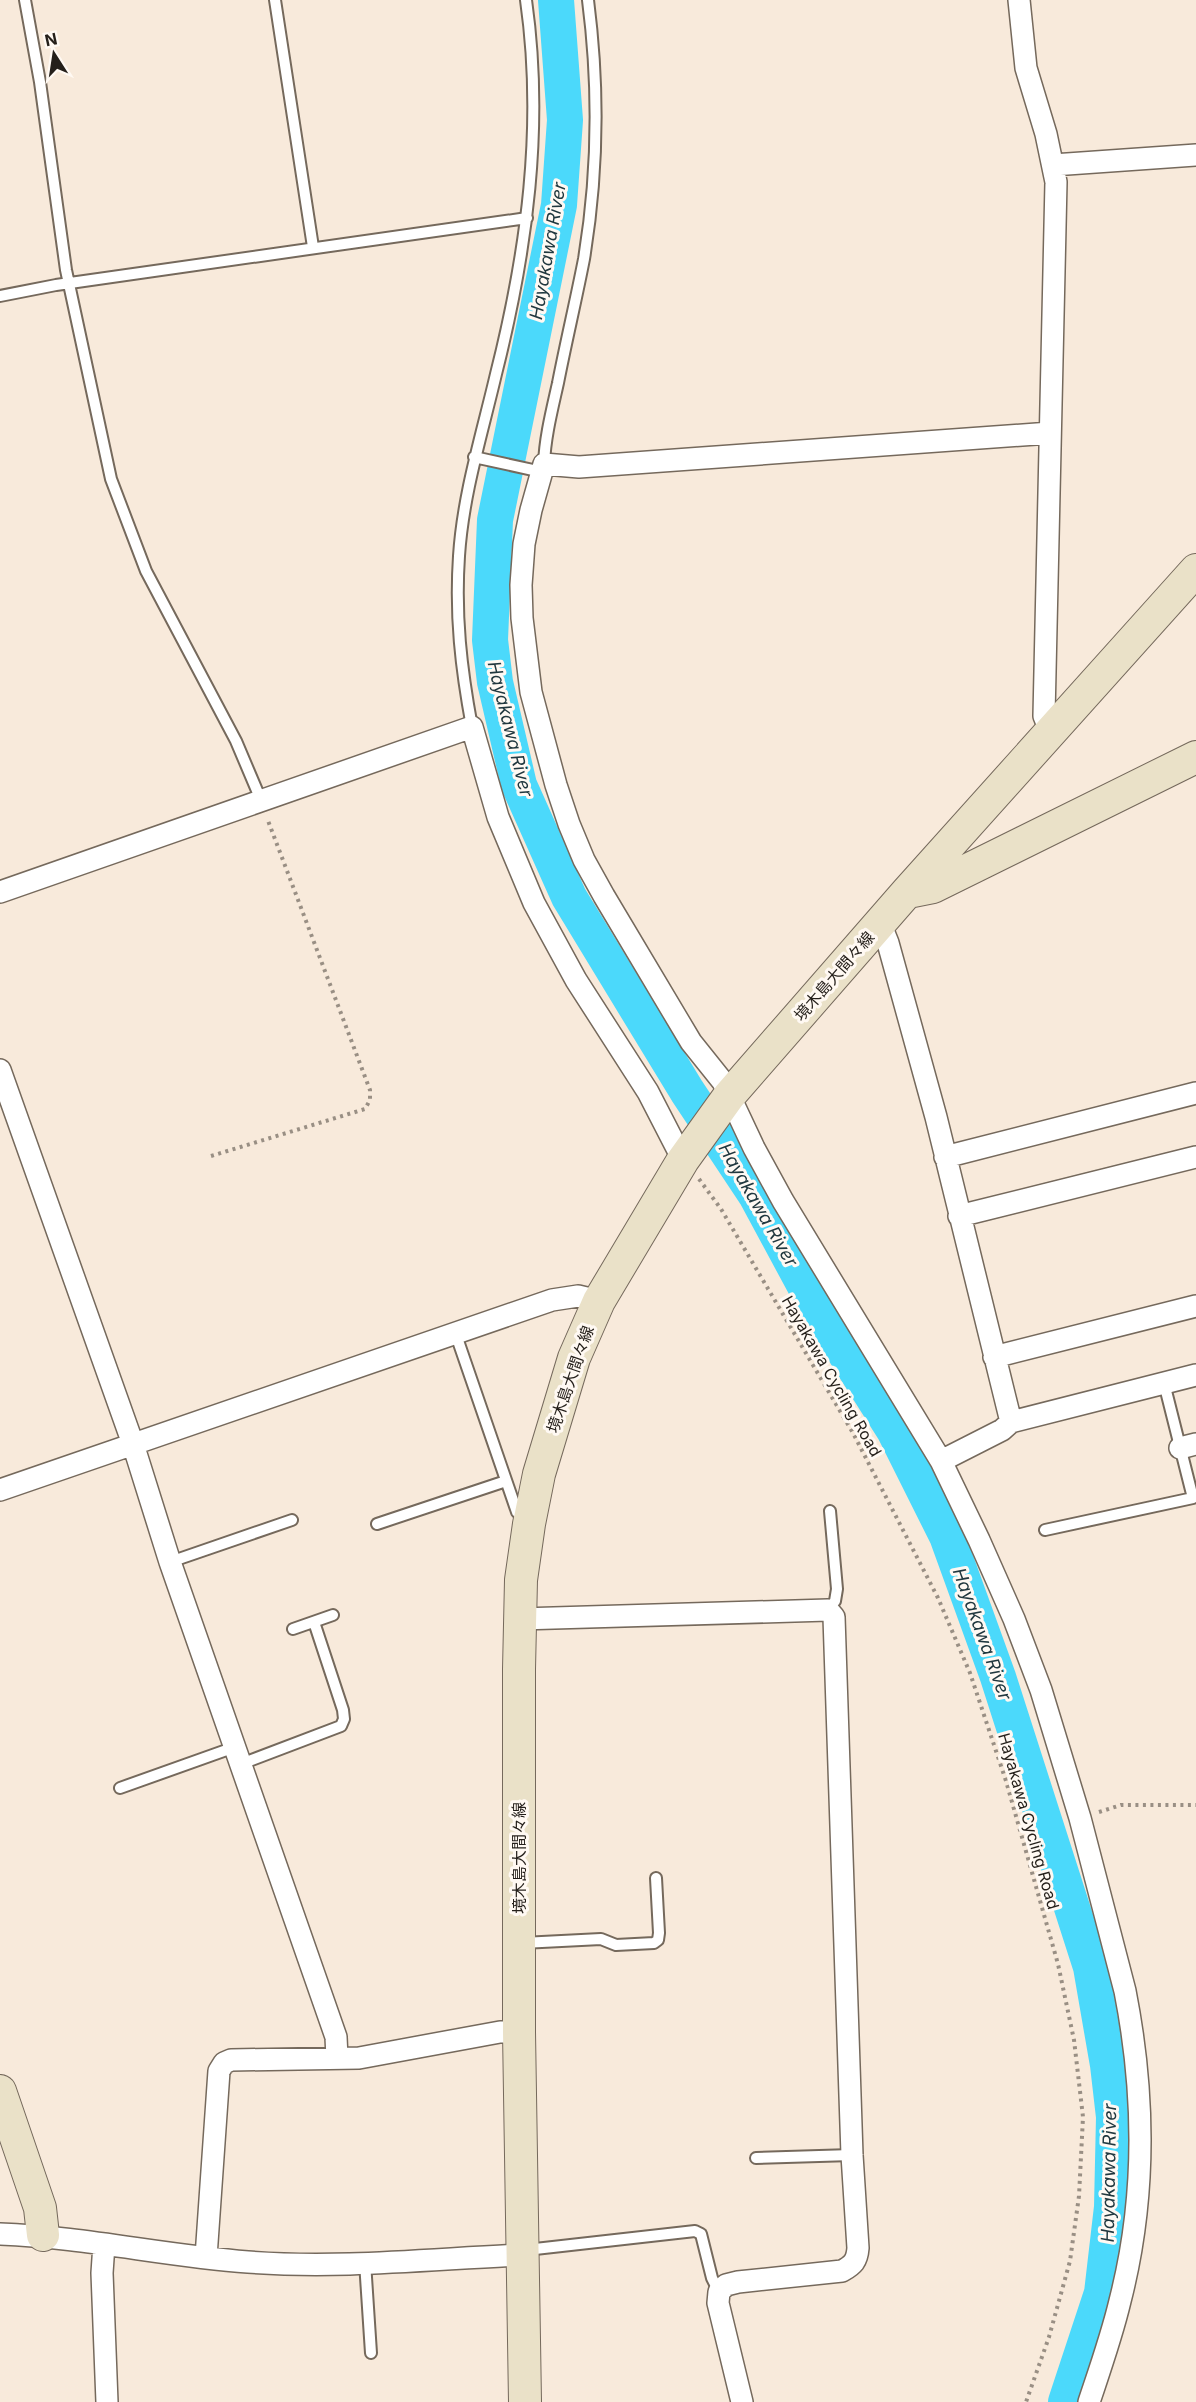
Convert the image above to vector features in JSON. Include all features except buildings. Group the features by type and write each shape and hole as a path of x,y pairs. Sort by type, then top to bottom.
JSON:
{"main road":[{"name":"境木島大間々線","path":"525,2402 519,2032 521,1580 539,1474 574,1358 599,1301 726,1101 907,892 1196,570"},
{"path":"907,892 933,887 1196,757"},
{"path":"0,2091 40,2208 43,2235"}],"street":[{"path":"1019,0 1026,69 1056,182 1044,716 1051,733"},
{"path":"1053,165 1196,155"},
{"path":"1050,433 540,469 524,544 521,585 522,618 531,692 556,785 584,860 691,1042 723,1082 726,1101 783,1201 941,1461 1014,1618 1041,1690 1080,1818 1125,1991 1132,2027 1140,2109 1140,2178 1128,2267 1111,2334 1089,2402"},
{"path":"0,892 472,727 498,817 534,903 576,980 648,1092 688,1162"},
{"path":"880,923 888,943 945,1157 1011,1422"},
{"path":"0,1070 133,1444 170,1562 336,2037 337,2058"},
{"path":"945,1157 1196,1093"},
{"path":"959,1216 1196,1157"},
{"path":"0,1490 552,1300 578,1296 599,1301"},
{"path":"994,1357 1196,1306"},
{"path":"941,1461 1002,1430 1011,1422 1196,1375"},
{"path":"520,1619 828,1610 834,1617 857,2259 852,2266 842,2271 738,2282 726,2285 719,2292 718,2303 742,2402"},
{"path":"206,2257 219,2071 224,2063 231,2060 359,2058 500,2032 519,2032"},
{"path":"0,2234 43,2235 206,2257 293,2264 521,2255"},
{"path":"104,2244 102,2273 107,2402"}],"lane":[{"path":"25,0 40,82 69,283 111,479 146,571 236,741 261,800"},
{"path":"275,0 313,247"},
{"path":"472,727 459,649 459,554 520,263 527,218 532,166 533,114 530,27 526,0"},
{"path":"478,458 540,469 591,213 595,100 588,0"},
{"path":"0,296 69,283 527,218"},
{"path":"455,1332 517,1512 529,1524"},
{"path":"1045,1530 1193,1498 1188,1446 1164,1383"},
{"path":"377,1524 506,1481"},
{"path":"828,1610 835,1601 837,1589 830,1511"},
{"path":"170,1562 292,1520"},
{"path":"293,1629 333,1616"},
{"path":"120,1788 333,1731 341,1726 344,1719 343,1710 314,1622"},
{"path":"519,1944 601,1939 616,1945 654,1943 658,1940 659,1934 656,1878"},
{"path":"756,2158 852,2155"},
{"path":"521,2255 535,2249 695,2231 701,2234 704,2241 712,2278 719,2292"},
{"path":"365,2262 370,2353"}],"path":[{"path":"210,1156 365,1108 370,1100 370,1090 261,800"},
{"name":"Hayakawa Cycling Road","path":"688,1162 721,1209 853,1433 938,1598 970,1673 1006,1781 1058,1964 1074,2040 1083,2117 1079,2196 1070,2261 1049,2337 1026,2402"},
{"path":"1080,1818 1120,1805 1196,1805"}],"waterway":[{"name":"Hayakawa River","path":"556,0 565,120 559,205 495,520 490,640 495,682 519,785 569,897 687,1091 756,1195 818,1310 894,1430 947,1536 998,1677 1091,1967 1108,2065 1114,2117 1112,2207 1102,2293 1066,2402"}]}
